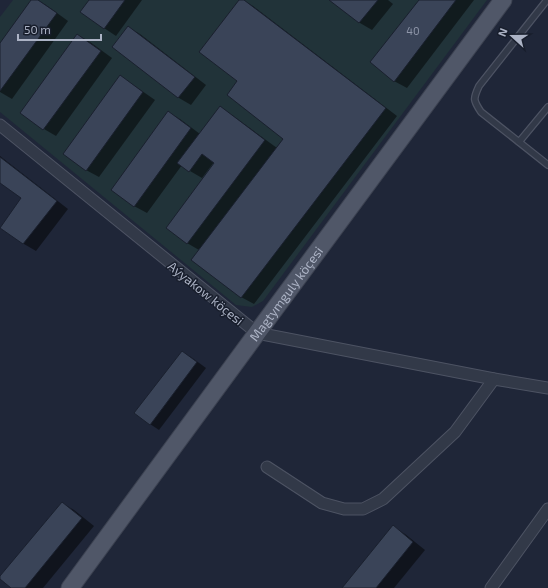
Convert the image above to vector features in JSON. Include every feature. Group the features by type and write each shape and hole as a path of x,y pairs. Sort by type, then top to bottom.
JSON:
{"main road":[{"name":"Magtymguly köçesi","path":"70,588 503,0"}],"street":[{"name":"Aýyakow köçesi","path":"0,125 257,333 548,388"},
{"path":"267,467 322,503 344,509 363,509 383,499 455,432 494,379"},
{"path":"491,588 548,509"}],"lane":[{"path":"547,0 479,86 474,96 475,103 480,112 548,165"},
{"path":"519,142 548,107"}],"shaded area":[{"path":"13,0 487,0 263,301 252,307 236,305 0,112 0,17"}],"building":[{"path":"31,0 38,0 57,13 0,91 0,43"},
{"path":"89,0 125,0 104,29 80,12"},
{"path":"239,0 244,0 386,108 241,298 191,260 283,139 227,95 237,81 199,52"},
{"path":"329,0 378,0 359,23"},
{"path":"419,0 456,0 394,82 370,62"},
{"path":"128,26 195,77 178,98 112,47"},
{"path":"77,34 101,51 43,130 20,113"},
{"path":"120,75 143,92 86,171 63,154"},
{"path":"220,106 265,140 187,244 166,228 214,163 202,154 189,172 177,163"},
{"path":"168,111 191,128 134,207 111,190"},
{"path":"0,157 57,201 23,244 0,228 21,198 0,183"},
{"path":"182,351 197,362 150,425 134,413"},
{"path":"62,502 82,518 25,588 11,588 0,579 0,576"},
{"path":"393,525 413,542 376,588 342,588"}]}
